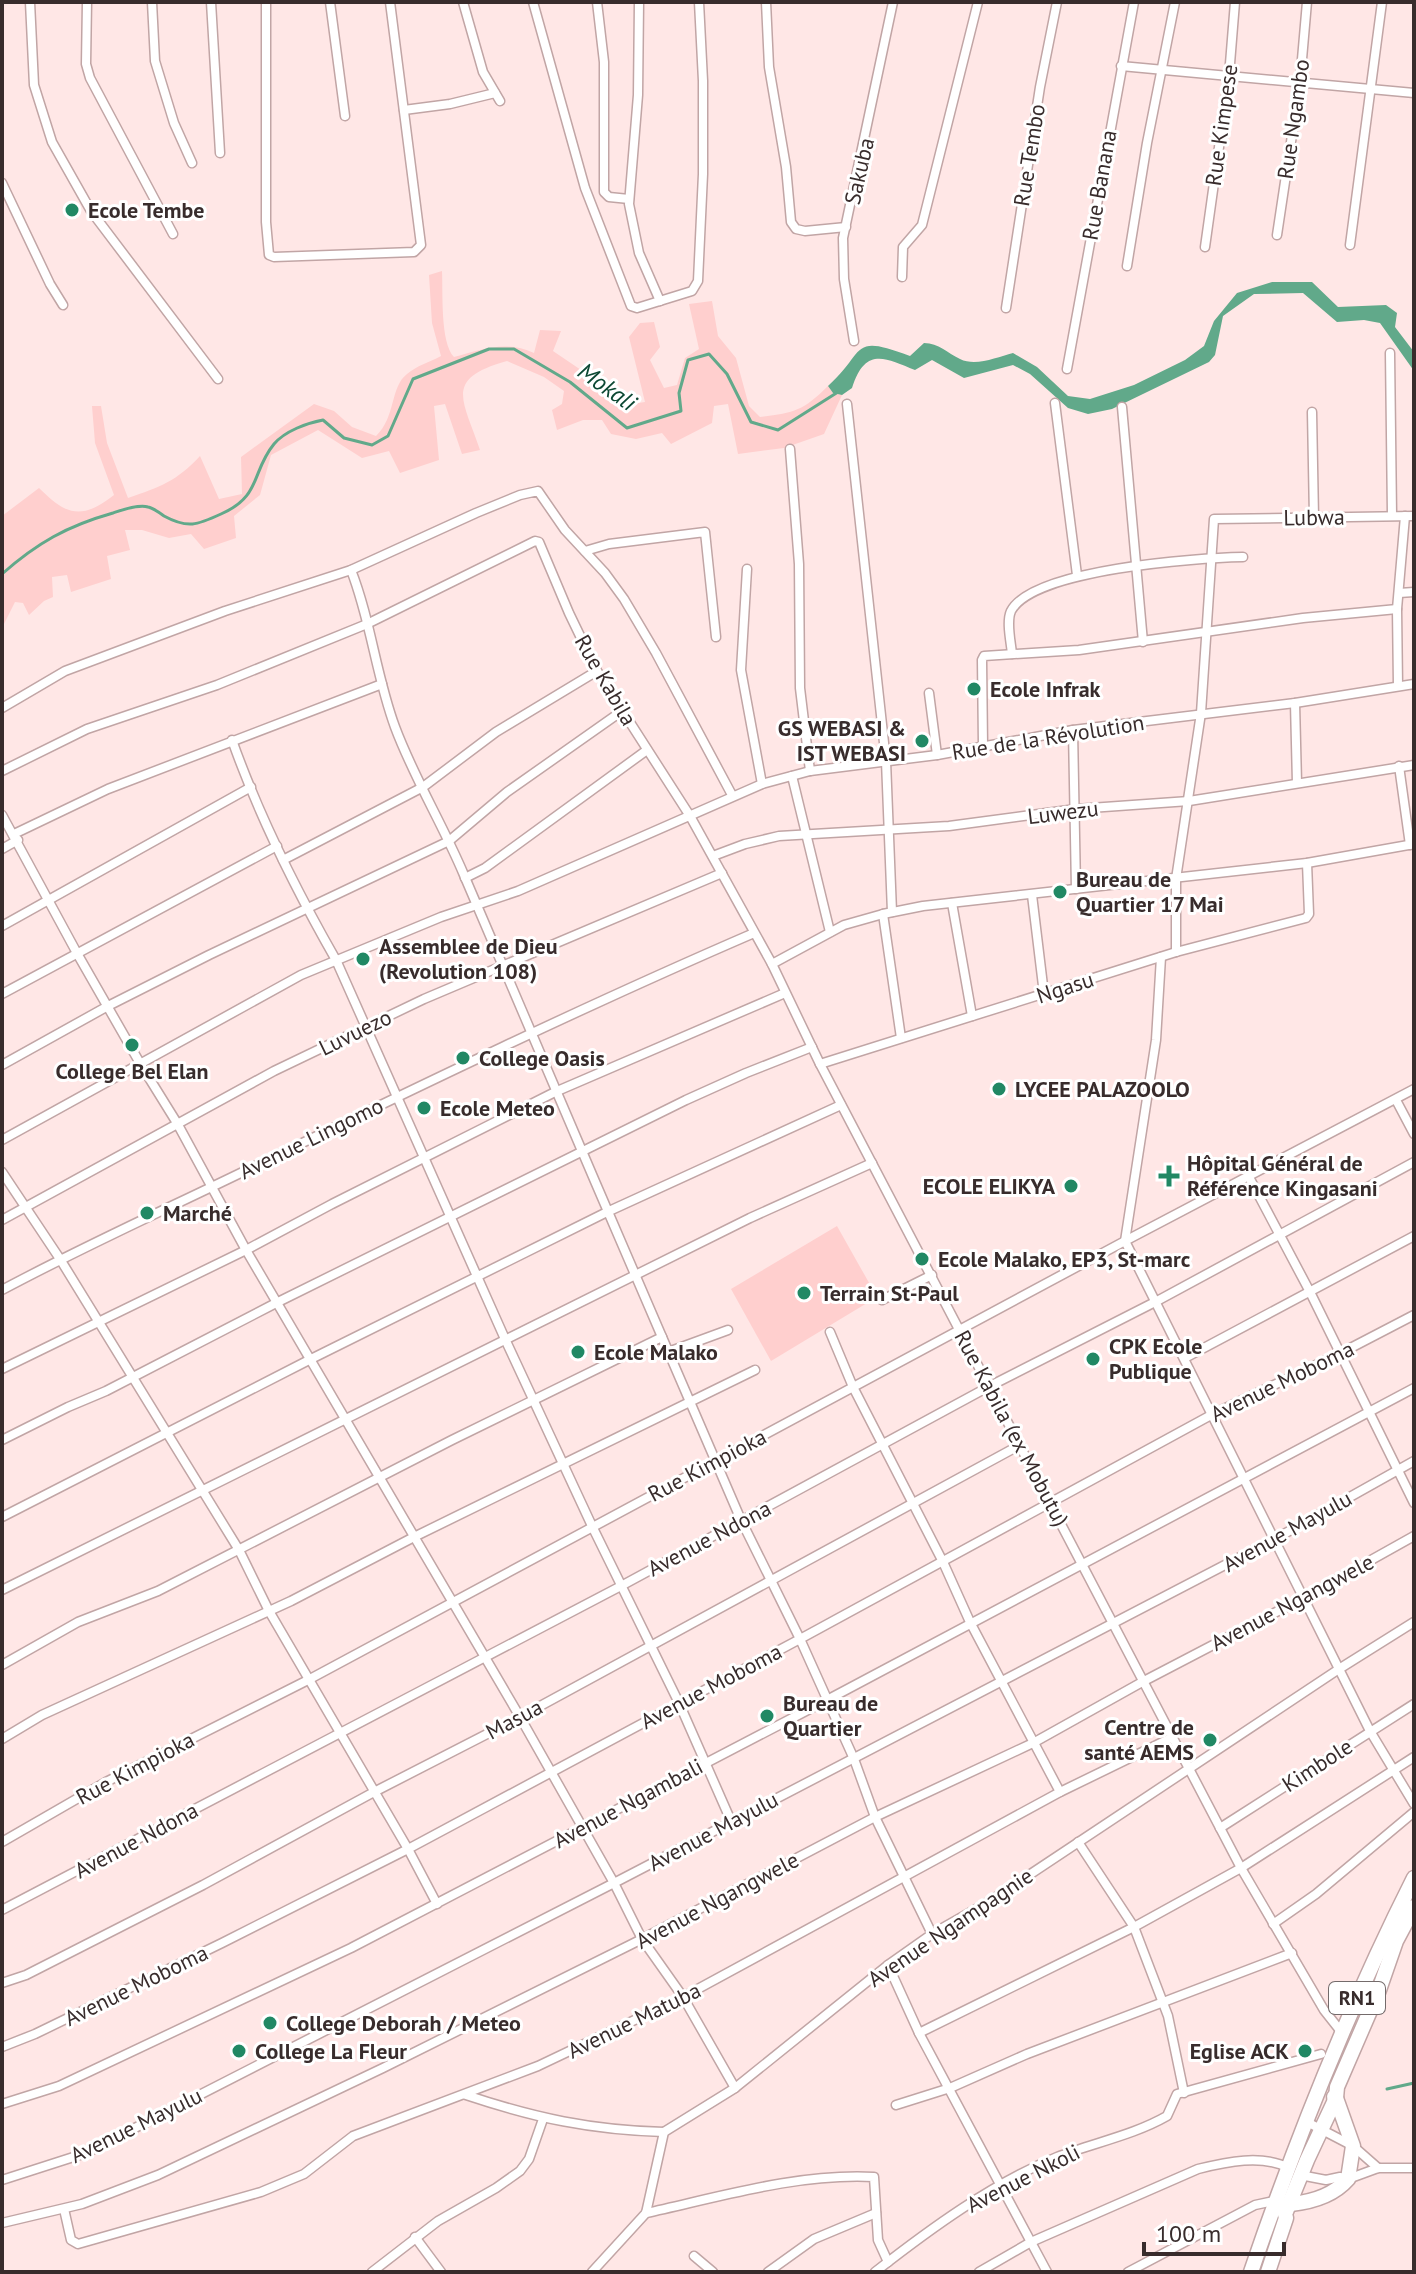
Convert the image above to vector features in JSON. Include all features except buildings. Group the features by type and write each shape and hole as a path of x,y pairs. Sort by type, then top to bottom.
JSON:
{"highway":[{"name":"RN1","path":"1268,2272 1285,2214 1291,2204 1304,2121 1414,1878"},
{"name":"RN1","path":"1249,2270 1276,2200 1321,2129 1336,2098 1337,2087 1396,1941 1414,1907"},
{"path":"1291,2204 1307,2203 1321,2197 1348,2179 1353,2146 1336,2098 1318,2089"}],"street":[{"path":"30,2 34,85 52,142 91,211 218,379"},
{"path":"87,2 86,64 90,78 173,234"},
{"path":"152,2 155,61 174,123 192,163"},
{"path":"211,2 220,153"},
{"path":"266,2 265,143 269,255 274,257 418,250 421,245 390,2"},
{"path":"330,2 345,116"},
{"path":"404,110 498,97 480,63 463,2"},
{"path":"533,2 585,188 631,306 641,307 692,291 700,275 703,81 699,2"},
{"path":"597,2 604,62 604,192 609,197 629,199"},
{"path":"639,2 638,95 629,199 631,226 639,253 660,301"},
{"path":"766,2 769,67 786,167 791,222 796,229 805,231 846,227"},
{"name":"Sakuba","path":"854,341 842,259 893,2"},
{"path":"902,277 903,247 922,225 978,2"},
{"name":"Rue Tembo","path":"1006,308 1035,117 1057,2"},
{"name":"Rue Banana","path":"1067,369 1134,2"},
{"path":"1127,266 1175,2"},
{"name":"Rue Kimpese","path":"1205,247 1229,76 1235,2"},
{"name":"Rue Ngambo","path":"1277,235 1300,82 1307,2"},
{"path":"1350,245 1382,2"},
{"path":"1121,66 1414,93"},
{"path":"2,183 63,305"},
{"path":"1390,353 1392,515"},
{"path":"1055,403 1077,575"},
{"path":"847,404 886,761 887,913 901,1038"},
{"path":"1122,407 1143,642"},
{"path":"1312,412 1314,518"},
{"path":"790,449 799,564 800,688 810,771"},
{"path":"2,708 79,666 225,611 351,570 533,490 542,494 565,530 611,580 624,599 732,795"},
{"path":"1398,686 1397,609 1409,516"},
{"name":"Lubwa","path":"1212,557 1214,519 1409,516"},
{"path":"585,551 609,544 705,532 716,637"},
{"name":"Rue Kabila","path":"367,624 533,542 539,542 597,671 690,816"},
{"path":"1012,654 1009,616 1013,608 1034,593 1077,575 1212,557 1243,557"},
{"path":"1176,952 1176,879 1201,713 1212,557"},
{"path":"747,569 741,670 762,784"},
{"path":"351,570 403,747 449,841 580,1153 741,1520 800,1639 854,1759 875,1817 932,1934"},
{"path":"1399,593 1414,592"},
{"path":"983,746 983,657 1079,650 1397,609"},
{"path":"2,771 87,729 217,685 367,624"},
{"path":"283,860 423,787 516,718 597,671"},
{"path":"2,849 16,837 108,789 382,684"},
{"name":"Rue de la Révolution","path":"2,1140 251,1002 336,960 518,891 762,784 810,771 937,755 1073,730 1295,703 1414,684"},
{"path":"929,693 937,755"},
{"path":"1295,703 1297,783"},
{"path":"2,1065 108,1006 449,841 507,792 622,711"},
{"path":"1073,730 1076,889"},
{"path":"232,740 283,860 306,909 336,960 449,1217 563,1465 679,1703 731,1821"},
{"path":"465,878 485,868 647,750"},
{"name":"Luwezu","path":"713,856 763,839 989,822 1076,809 1189,801 1414,765"},
{"path":"772,964 830,932 887,913 1307,863 1412,844 1399,766"},
{"path":"792,776 830,932"},
{"path":"2,926 251,787"},
{"path":"2,815 246,1250 583,1827 642,1939 683,1997 735,2088"},
{"name":"Rue Kabila (ex Mobutu)","path":"690,816 772,964 841,1105 1241,1868 1324,2010 1339,2029 1340,2036"},
{"path":"2,994 277,846"},
{"name":"Ngasu","path":"820,1064 1176,952 1300,920 1309,914 1307,863"},
{"name":"Luvuezo","path":"2,1220 274,1071 424,999 722,873"},
{"path":"1032,895 1044,994"},
{"path":"952,903 972,1016"},
{"name":"Avenue Lingomo","path":"2,1290 396,1097 754,933"},
{"path":"1161,957 1156,1040 1125,1241 1370,1731 1414,1804"},
{"path":"2,1369 246,1250 555,1092 785,993"},
{"path":"2,1440 734,1078 812,1047"},
{"name":"Rue Kimpioka","path":"2,1842 106,1782 308,1680 1414,1089"},
{"path":"1396,1100 1414,1134"},
{"path":"2,1517 607,1212 841,1105"},
{"name":"Avenue Ndona","path":"2,1910 621,1586 1414,1162"},
{"path":"2,1590 750,1218 872,1163"},
{"path":"2,1172 60,1259 239,1550 269,1611 437,1904"},
{"path":"1249,1177 1310,1292 1414,1503"},
{"path":"1185,1358 1414,1236"},
{"path":"882,1300 932,1275"},
{"name":"Avenue Moboma","path":"2,2047 222,1943 408,1849 1213,1414 1414,1315"},
{"path":"668,1352 728,1330"},
{"path":"830,1332 853,1387 943,1562 970,1622 1060,1792"},
{"path":"2,1665 78,1622 158,1591 662,1337"},
{"path":"2,1739 42,1715 315,1590 414,1537 755,1370"},
{"name":"Avenue Ngambali","path":"2,2104 59,2086 269,1989 437,1904 1414,1388"},
{"name":"Masua","path":"2,1983 26,1975 203,1885 1020,1445"},
{"name":"Avenue Mayulu","path":"2,2180 86,2153 854,1759 1275,1539 1414,1461"},
{"name":"Avenue Ngangwele","path":"2,2223 64,2209 158,2175 197,2157 642,1939 875,1817 1033,1743 1414,1536"},
{"name":"Avenue Ngampagnie","path":"664,2132 735,2088 888,1965 932,1934 990,1901 1414,1622"},
{"name":"Kimbole","path":"1220,1828 1414,1704"},
{"name":"Avenue Matuba","path":"64,2209 73,2243 78,2244 203,2211 304,2174 353,2136 538,2066 683,1997 1060,1792 1173,1737"},
{"path":"919,2033 1134,1927 1241,1868 1414,1757"},
{"path":"1273,1924 1316,1894 1414,1812"},
{"path":"1078,1842 1134,1927 1168,2016 1178,2095"},
{"path":"896,2105 950,2088 1027,2054 1292,1953"},
{"path":"888,1965 919,2033 1047,2272"},
{"name":"Avenue Nkoli","path":"875,2272 926,2232 1054,2158 1161,2119 1172,2109 1178,2095 1321,2054"},
{"path":"466,2094 543,2119 617,2131 664,2132 646,2213 592,2272"},
{"path":"372,2272 415,2237 520,2171 529,2159 543,2119"},
{"path":"1304,2121 1353,2146 1378,2168"},
{"path":"979,2272 1031,2242 1198,2169 1222,2163 1265,2161 1318,2180 1348,2179 1378,2168 1414,2168"},
{"path":"646,2213 757,2189 871,2176 876,2181 878,2240 888,2262"},
{"path":"1128,2272 1255,2205 1276,2200 1291,2204"},
{"path":"768,2272 814,2239 876,2213"},
{"path":"415,2237 441,2272"},
{"path":"694,2256 713,2272"}],"shaded area":[{"path":"442,271 444,329 454,357 504,346 534,353 540,330 561,331 553,351 612,391 620,406 645,402 629,337 640,323 654,322 660,347 650,360 664,388 677,385 685,358 699,349 689,304 712,301 718,336 736,358 749,406 760,417 797,409 812,401 828,386 833,393 842,395 824,434 784,448 738,454 728,404 714,406 712,423 671,444 662,433 636,439 611,434 602,420 583,420 557,430 552,410 562,404 564,391 544,377 507,361 473,375 463,393 480,450 462,454 445,404 434,406 439,460 400,473 389,451 362,458 318,430 271,455 260,495 234,516 236,538 204,549 191,534 169,538 142,530 125,530 130,550 107,556 111,579 71,592 67,575 52,577 53,597 29,615 23,603 15,602 2,628 2,516 39,488 58,504 75,511 93,508 114,495 95,443 92,406 101,406 107,443 128,498 167,482 184,472 200,456 219,499 242,494 241,457 314,404 334,411 352,427 376,436 387,420 402,380 415,369 441,356 432,323 429,275"},
{"path":"1272,282 1312,282 1338,307 1386,305 1397,313 1395,327 1414,352 1414,371 1380,323 1364,320 1337,322 1303,293 1254,294 1223,316 1215,355 1209,362 1112,409 1088,414 1068,408 1030,374 1013,365 964,378 932,360 915,370 877,359 863,366 852,388 842,395 833,393 828,386 861,349 877,346 910,356 924,343 973,362 1013,353 1037,367 1068,396 1090,399 1134,385 1185,360 1204,346 1214,321 1237,293"},
{"name":"Terrain St-Paul","path":"837,1226 877,1297 771,1361 731,1289"}],"waterway":[{"name":"Mokali","path":"2,574 53,537 125,509 148,507 186,524 199,523 221,514 234,507 250,491 274,444 303,425 323,420 344,438 372,445 388,436 413,379 489,349 514,349 570,382 627,428 681,411 679,393 688,360 709,354 727,374 751,422 778,430 838,392"},
{"path":"1387,2089 1414,2083"}],"place":[{"name":"Ecole Tembe","path":"72,210"},
{"name":"Ecole Infrak","path":"974,689"},
{"name":"GS WEBASI & IST WEBASI","path":"922,741"},
{"name":"Bureau de Quartier 17 Mai","path":"1060,892"},
{"name":"Assemblee de Dieu (Revolution 108)","path":"363,959"},
{"name":"College Bel Elan","path":"132,1045"},
{"name":"College Oasis","path":"463,1058"},
{"name":"LYCEE PALAZOOLO","path":"999,1089"},
{"name":"Ecole Meteo","path":"424,1108"},
{"name":"Hôpital Général de Référence Kingasani","path":"1169,1176"},
{"name":"ECOLE ELIKYA","path":"1071,1186"},
{"name":"Marché","path":"147,1213"},
{"name":"Ecole Malako, EP3, St-marc","path":"922,1259"},
{"name":"Terrain St-Paul","path":"804,1293"},
{"name":"Ecole Malako","path":"578,1352"},
{"name":"CPK Ecole Publique","path":"1093,1359"},
{"name":"Bureau de Quartier","path":"767,1716"},
{"name":"Centre de santé AEMS","path":"1210,1740"},
{"name":"College Deborah / Meteo","path":"270,2023"},
{"name":"College La Fleur","path":"239,2051"},
{"name":"Eglise ACK","path":"1305,2051"}]}
